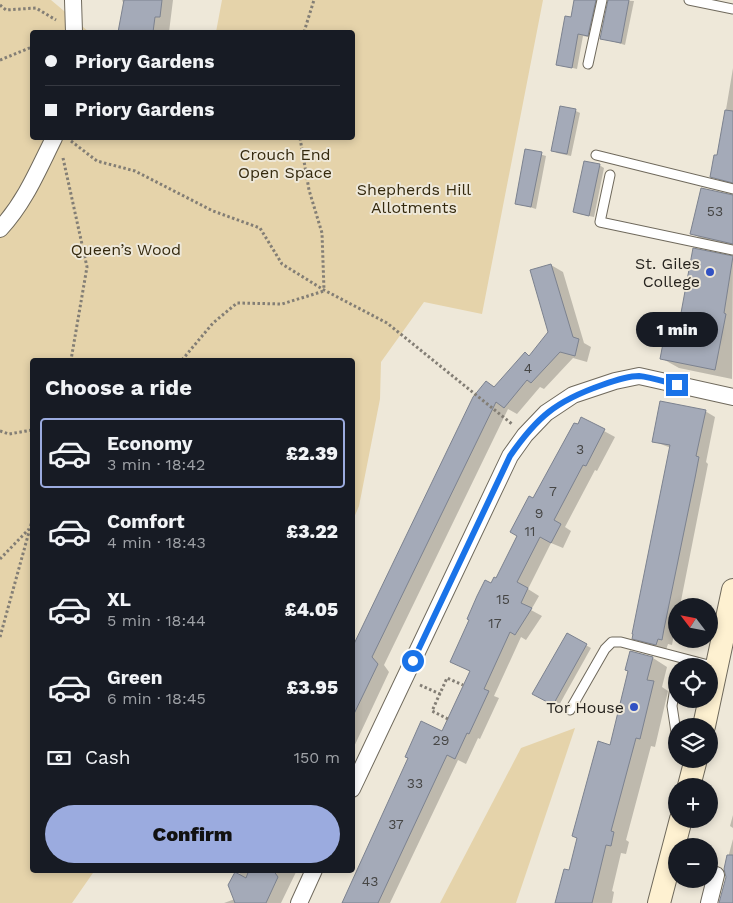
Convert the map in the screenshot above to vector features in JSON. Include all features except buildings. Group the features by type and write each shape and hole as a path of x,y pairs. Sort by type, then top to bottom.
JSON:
{"street":[{"path":"72,0 74,30"},
{"path":"0,229 13,214 28,191 53,140"},
{"path":"355,783 510,456 525,434 546,413 573,395 615,381 639,376 733,397"},
{"path":"718,667 733,590"},
{"path":"659,903 678,828"},
{"path":"299,903 313,873"},
{"path":"709,903 713,888"}],"lane":[{"path":"588,64 602,0"},
{"path":"689,0 733,9"},
{"path":"596,155 733,188"},
{"path":"610,175 600,222 733,250"},
{"path":"570,710 605,649 612,642 621,642 670,658"}],"path":[{"path":"305,30 314,0"},
{"path":"0,5 6,10 36,8 71,30"},
{"path":"0,60 30,48"},
{"path":"69,140 97,160 135,171 213,211 260,228 282,264 324,290 387,322 510,422"},
{"path":"300,140 309,190 322,233 324,290"},
{"path":"63,156 87,267 71,358"},
{"path":"184,358 213,323 237,303 282,304 324,290"},
{"path":"0,431 9,434 30,430"},
{"path":"0,559 30,528"},
{"path":"0,637 30,531"},
{"path":"448,718 432,712 447,678 463,685"},
{"path":"424,687 440,694"}],"green space":[{"name":"Queen’s Wood","path":"0,0 51,0 87,30 30,30 30,140 355,140 355,30 216,30 222,0 543,0 482,314 424,302 381,362 380,399 359,506 355,515 355,358 30,358 30,873 93,873 72,903 0,903"},
{"path":"575,728 516,903 440,903 521,748"}],"place":[{"name":"St. Giles College","path":"710,272"},
{"name":"Tor House","path":"634,707"}],"route":[{"path":"413,661 510,456 525,434 546,413 573,395 615,381 639,376 677,385"}],"park label":[{"name":"Crouch End Open Space","path":"285,163"},
{"name":"Shepherds Hill Allotments","path":"414,198"}]}
